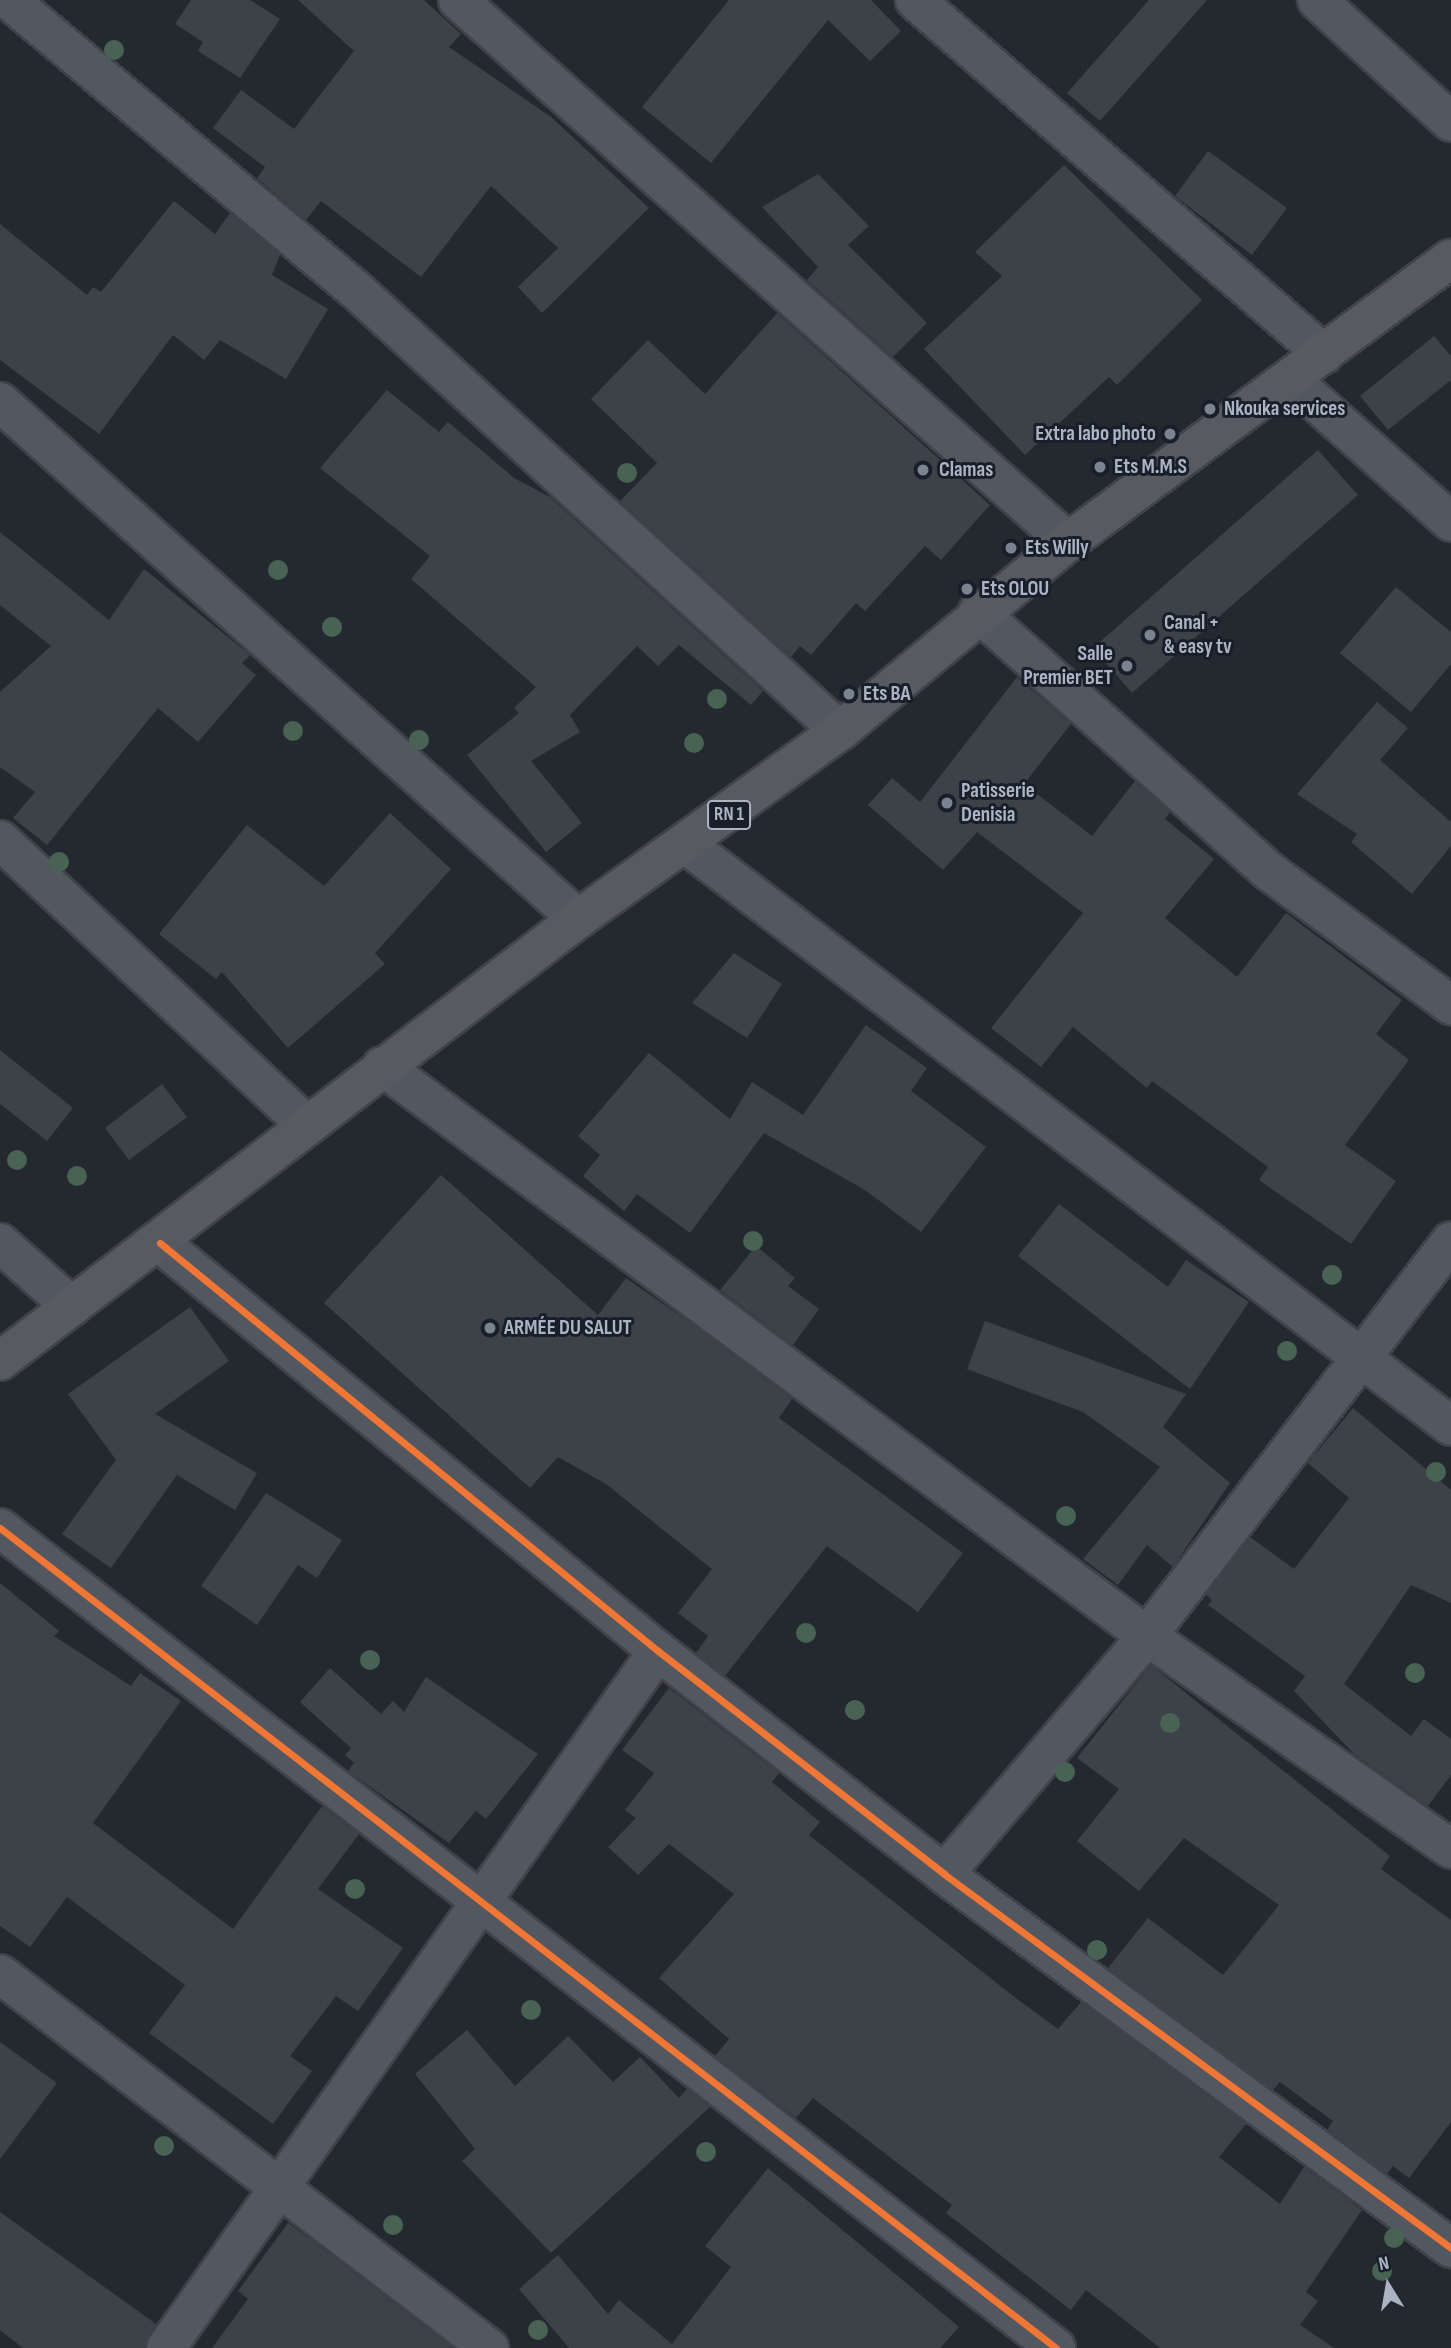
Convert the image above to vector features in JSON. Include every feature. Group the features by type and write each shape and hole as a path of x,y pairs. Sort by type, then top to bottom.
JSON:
{"highway":[{"name":"RN 1","path":"0,1361 160,1243 305,1123 578,919 688,846 840,732 978,612 1068,542 1451,259"}],"street":[{"path":"9,0 356,290 840,732"},
{"path":"458,0 1068,542"},
{"path":"915,0 1324,354"},
{"path":"1317,0 1451,122"},
{"path":"1290,380 1451,522"},
{"path":"0,402 578,919"},
{"path":"978,612 1270,872 1451,1005"},
{"path":"0,840 305,1123"},
{"path":"688,846 1451,1426"},
{"path":"382,1066 1147,1636 1451,1849"},
{"path":"944,1874 1147,1636 1356,1356 1451,1241"},
{"path":"0,1243 72,1307"},
{"path":"160,1243 658,1651 944,1874 1451,2248"},
{"path":"0,1528 1056,2348"},
{"path":"166,2348 658,1651"},
{"path":"0,1974 277,2192 489,2348"}],"building":[{"path":"191,0 250,0 280,19 240,78 198,51 203,42 175,24"},
{"path":"298,0 424,0 461,34 449,47 551,117 649,208 542,313 518,287 558,248 491,186 421,277 321,201 306,220 257,178 265,167 213,128 241,90 294,129 354,51"},
{"path":"729,0 871,0 901,31 870,61 828,20 711,163 642,107"},
{"path":"1149,0 1207,0 1100,121 1067,93"},
{"path":"1208,151 1287,208 1252,255 1175,196"},
{"path":"1064,165 1202,300 1117,385 1109,377 1025,455 924,349 1002,276 975,252"},
{"path":"818,174 869,226 848,245 927,323 893,357 807,280 818,267 762,207"},
{"path":"174,201 215,234 230,213 280,255 272,275 328,309 286,379 220,340 204,360 173,335 99,434 0,360 0,224 87,295 93,287 101,292"},
{"path":"777,313 990,505 941,560 925,546 865,611 856,603 811,655 800,646 791,657 620,501 657,463 591,399 648,340 705,394"},
{"path":"1434,336 1451,356 1451,380 1388,430 1360,396"},
{"path":"387,390 439,432 448,422 514,478 550,497 763,691 751,705 679,645 658,666 637,646 570,715 580,732 531,761 582,823 546,852 467,755 519,713 514,708 536,687 411,579 430,556 320,468"},
{"path":"1318,450 1358,495 1132,693 1093,648"},
{"path":"0,532 109,620 144,569 250,655 242,663 256,675 198,742 158,708 47,845 13,818 35,792 0,767 0,692 51,646 0,605"},
{"path":"1396,587 1451,632 1451,664 1411,712 1340,653"},
{"path":"1017,677 1071,724 1024,784 1092,836 1135,781 1170,812 1165,819 1214,859 1165,918 1237,977 1286,913 1402,1000 1376,1034 1409,1060 1345,1145 1396,1181 1351,1244 1259,1180 1268,1167 1152,1081 1147,1088 1073,1027 1041,1067 991,1028 1083,913 977,832 943,870 868,805 892,778 920,802"},
{"path":"1377,702 1408,728 1380,760 1451,822 1451,846 1412,894 1351,842 1357,834 1297,794"},
{"path":"390,813 451,869 375,953 385,964 288,1048 222,972 216,979 159,934 247,825 324,886"},
{"path":"734,953 782,984 747,1038 692,1003"},
{"path":"866,1025 927,1068 911,1091 986,1147 921,1232 865,1190 764,1133 690,1233 637,1194 624,1211 583,1176 600,1155 578,1136 649,1053 730,1119 752,1082 803,1115"},
{"path":"0,1050 73,1108 47,1141 0,1104"},
{"path":"162,1084 187,1117 129,1160 105,1128"},
{"path":"441,1175 598,1315 626,1278 692,1324 792,1399 779,1418 963,1553 918,1612 827,1546 725,1676 696,1653 708,1636 678,1613 712,1569 606,1484 558,1457 530,1488 324,1303"},
{"path":"1059,1204 1168,1287 1186,1260 1249,1302 1190,1389 1018,1256"},
{"path":"756,1246 795,1278 788,1286 819,1309 793,1345 720,1290"},
{"path":"190,1307 229,1361 155,1414 257,1473 235,1510 177,1475 111,1568 62,1534 116,1460 68,1394"},
{"path":"985,1321 1186,1394 1163,1427 1230,1483 1173,1567 1147,1545 1118,1585 1083,1559 1160,1467 1083,1412 967,1369"},
{"path":"1353,1408 1451,1490 1451,1603 1411,1585 1344,1684 1411,1736 1424,1719 1451,1739 1451,1775 1428,1806 1354,1754 1294,1691 1305,1676 1208,1605 1212,1600 1206,1595 1250,1537 1294,1569 1349,1498 1308,1463"},
{"path":"266,1493 342,1540 317,1578 298,1565 257,1625 201,1586"},
{"path":"0,1583 59,1631 54,1636 131,1686 140,1673 181,1701 93,1823 233,1929 322,1806 359,1834 318,1889 403,1948 358,2011 336,1996 290,2056 312,2071 273,2124 149,2033 185,1985 67,1897 30,1947 0,1926"},
{"path":"1151,1665 1390,1856 1381,1869 1451,1920 1451,2122 1409,2178 1393,2166 1387,2174 1327,2130 1333,2121 1280,2082 1273,2090 1108,1968 1148,1918 1223,1975 1279,1905 1184,1838 1139,1891 1077,1841 1119,1789 1077,1758"},
{"path":"330,1668 381,1714 393,1701 404,1712 426,1677 538,1754 486,1819 476,1811 449,1843 348,1771 354,1763 345,1755 351,1748 300,1702"},
{"path":"669,1688 779,1773 772,1782 820,1822 809,1835 1017,1999 1058,2029 1081,2002 1246,2124 1219,2157 1280,2204 1304,2167 1362,2210 1306,2292 1318,2301 1300,2325 1334,2348 1160,2348 1086,2290 1071,2310 946,2213 952,2205 813,2098 796,2118 715,2056 729,2039 659,1978 734,1894 669,1844 638,1875 608,1847 636,1818 625,1810 654,1773 622,1750"},
{"path":"467,2030 515,2086 568,2036 613,2082 640,2057 679,2098 687,2089 710,2107 551,2253 462,2161 475,2149 415,2074"},
{"path":"0,2042 57,2083 0,2159"},
{"path":"768,2168 959,2327 940,2348 569,2348 519,2289 558,2255 608,2314 619,2300 672,2344 731,2267 705,2246"},
{"path":"0,2212 156,2324 144,2348 23,2348 0,2330"},
{"path":"288,2223 453,2348 212,2348 248,2299 238,2291"}],"cycle path":[{"path":"160,1243 658,1651 944,1874 1451,2248"},
{"path":"0,1528 1056,2348"}],"place":[{"name":"Nkouka services","path":"1210,409"},
{"name":"Extra labo photo","path":"1170,434"},
{"name":"Ets M.M.S","path":"1100,467"},
{"name":"Clamas","path":"923,470"},
{"name":"Ets Willy","path":"1011,548"},
{"name":"Ets OLOU","path":"967,589"},
{"name":"Canal + & easy tv","path":"1150,635"},
{"name":"Salle Premier BET","path":"1127,666"},
{"name":"Ets BA","path":"849,694"},
{"name":"Patisserie Denisia","path":"947,803"},
{"name":"ARMÉE DU SALUT","path":"490,1328"}]}
